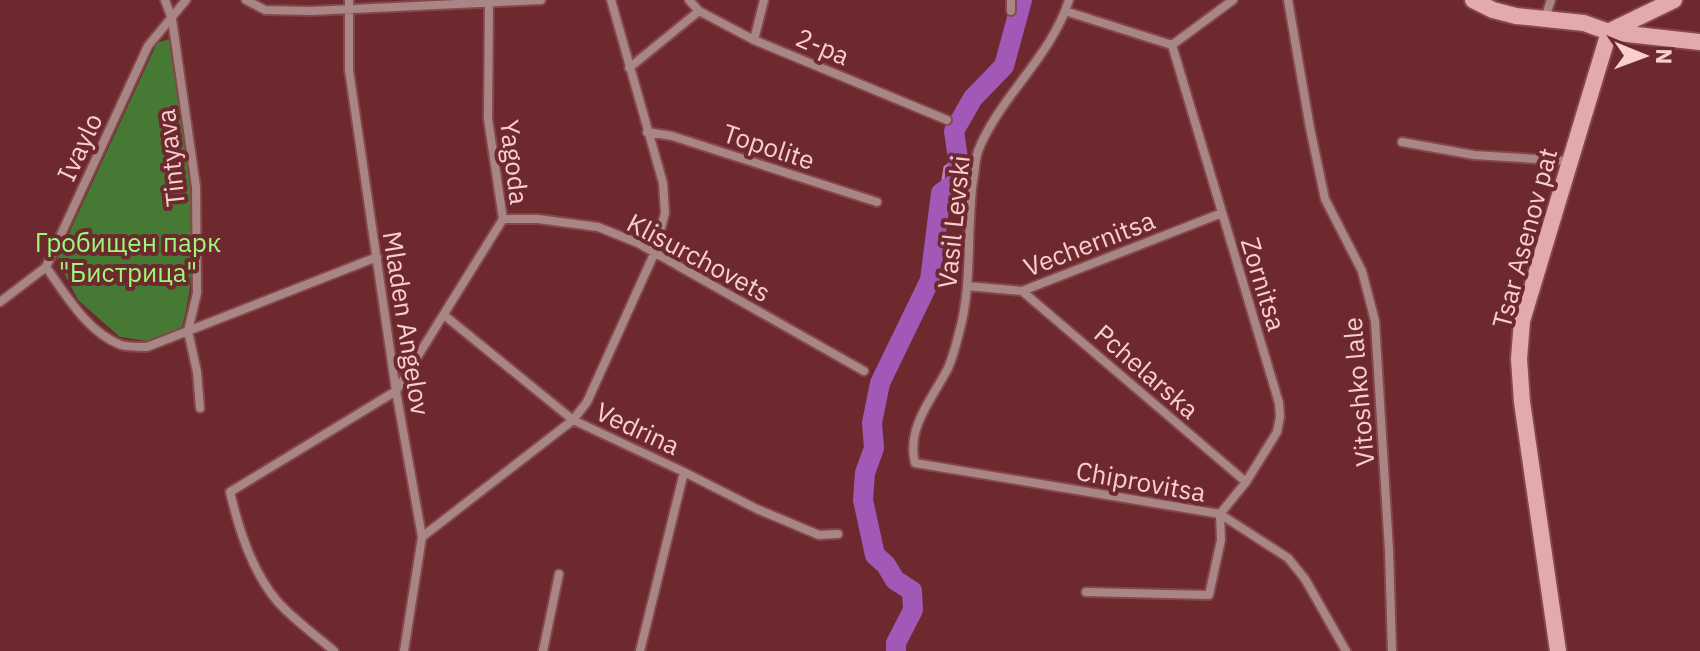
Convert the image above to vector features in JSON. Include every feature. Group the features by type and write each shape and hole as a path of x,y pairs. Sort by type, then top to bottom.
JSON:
{"street":[{"name":"Tintyava","path":"165,0 172,19 196,187 197,293 188,331 197,372 200,408"},
{"name":"Ivaylo","path":"0,302 46,267 148,46 186,0"},
{"path":"246,0 265,10 541,0"},
{"path":"422,537 573,420 587,402 654,254 665,213 663,183 611,0"},
{"name":"2-ра","path":"689,0 699,11 754,40 947,120"},
{"path":"754,40 764,0"},
{"path":"1011,0 1011,11"},
{"name":"Vasil Levski","path":"915,463 911,447 918,422 950,365 960,330 967,286 970,201 977,154 996,116 1034,67 1069,0"},
{"path":"1065,11 1172,45 1233,0"},
{"name":"Vitoshko lale","path":"1288,0 1325,199 1362,271 1375,321 1392,651"},
{"path":"1473,0 1493,10 1544,21 1584,23 1609,32 1700,42"},
{"path":"1544,21 1551,0"},
{"path":"1609,32 1674,0"},
{"name":"Yagoda","path":"334,651 278,602 259,576 237,522 230,492 396,391 503,219 488,119 489,1"},
{"name":"Mladen Angelov","path":"349,5 349,70 396,391 422,537 404,651"},
{"path":"629,68 699,11"},
{"name":"Tsar Asenov pat","path":"1558,651 1522,402 1519,359 1522,321 1609,32"},
{"name":"Zornitsa","path":"1172,45 1279,403 1277,432 1246,482 1220,514"},
{"name":"Topolite","path":"647,132 672,136 877,202"},
{"path":"1402,142 1474,155 1569,161"},
{"name":"Vechernitsa","path":"967,286 1022,291 1222,213"},
{"name":"Klisurchovets","path":"503,219 538,219 598,227 638,243 864,371"},
{"path":"46,267 75,308 101,332 122,345 147,347 377,257"},
{"name":"Pchelarska","path":"1022,291 1246,482"},
{"name":"Vedrina","path":"444,315 573,420 757,509 819,535 838,534"},
{"name":"Chiprovitsa","path":"915,463 1220,514 1288,558 1305,579 1346,651"},
{"path":"640,651 684,472"},
{"path":"1086,592 1209,595 1221,540 1220,514"},
{"path":"543,651 559,574"}],"green space":[{"name":"Гробищен парк \"Бистрица\"","path":"169,39 190,183 192,257 182,327 147,341 120,337 78,300 57,259 157,43"}],"waterway":[{"path":"896,651 896,643 913,610 912,591 895,580 875,555 863,500 865,473 874,448 872,423 880,383 930,280 941,193 957,182 954,131 973,98 1004,66 1022,0"},
{"path":"941,193 945,167 958,159"}]}
